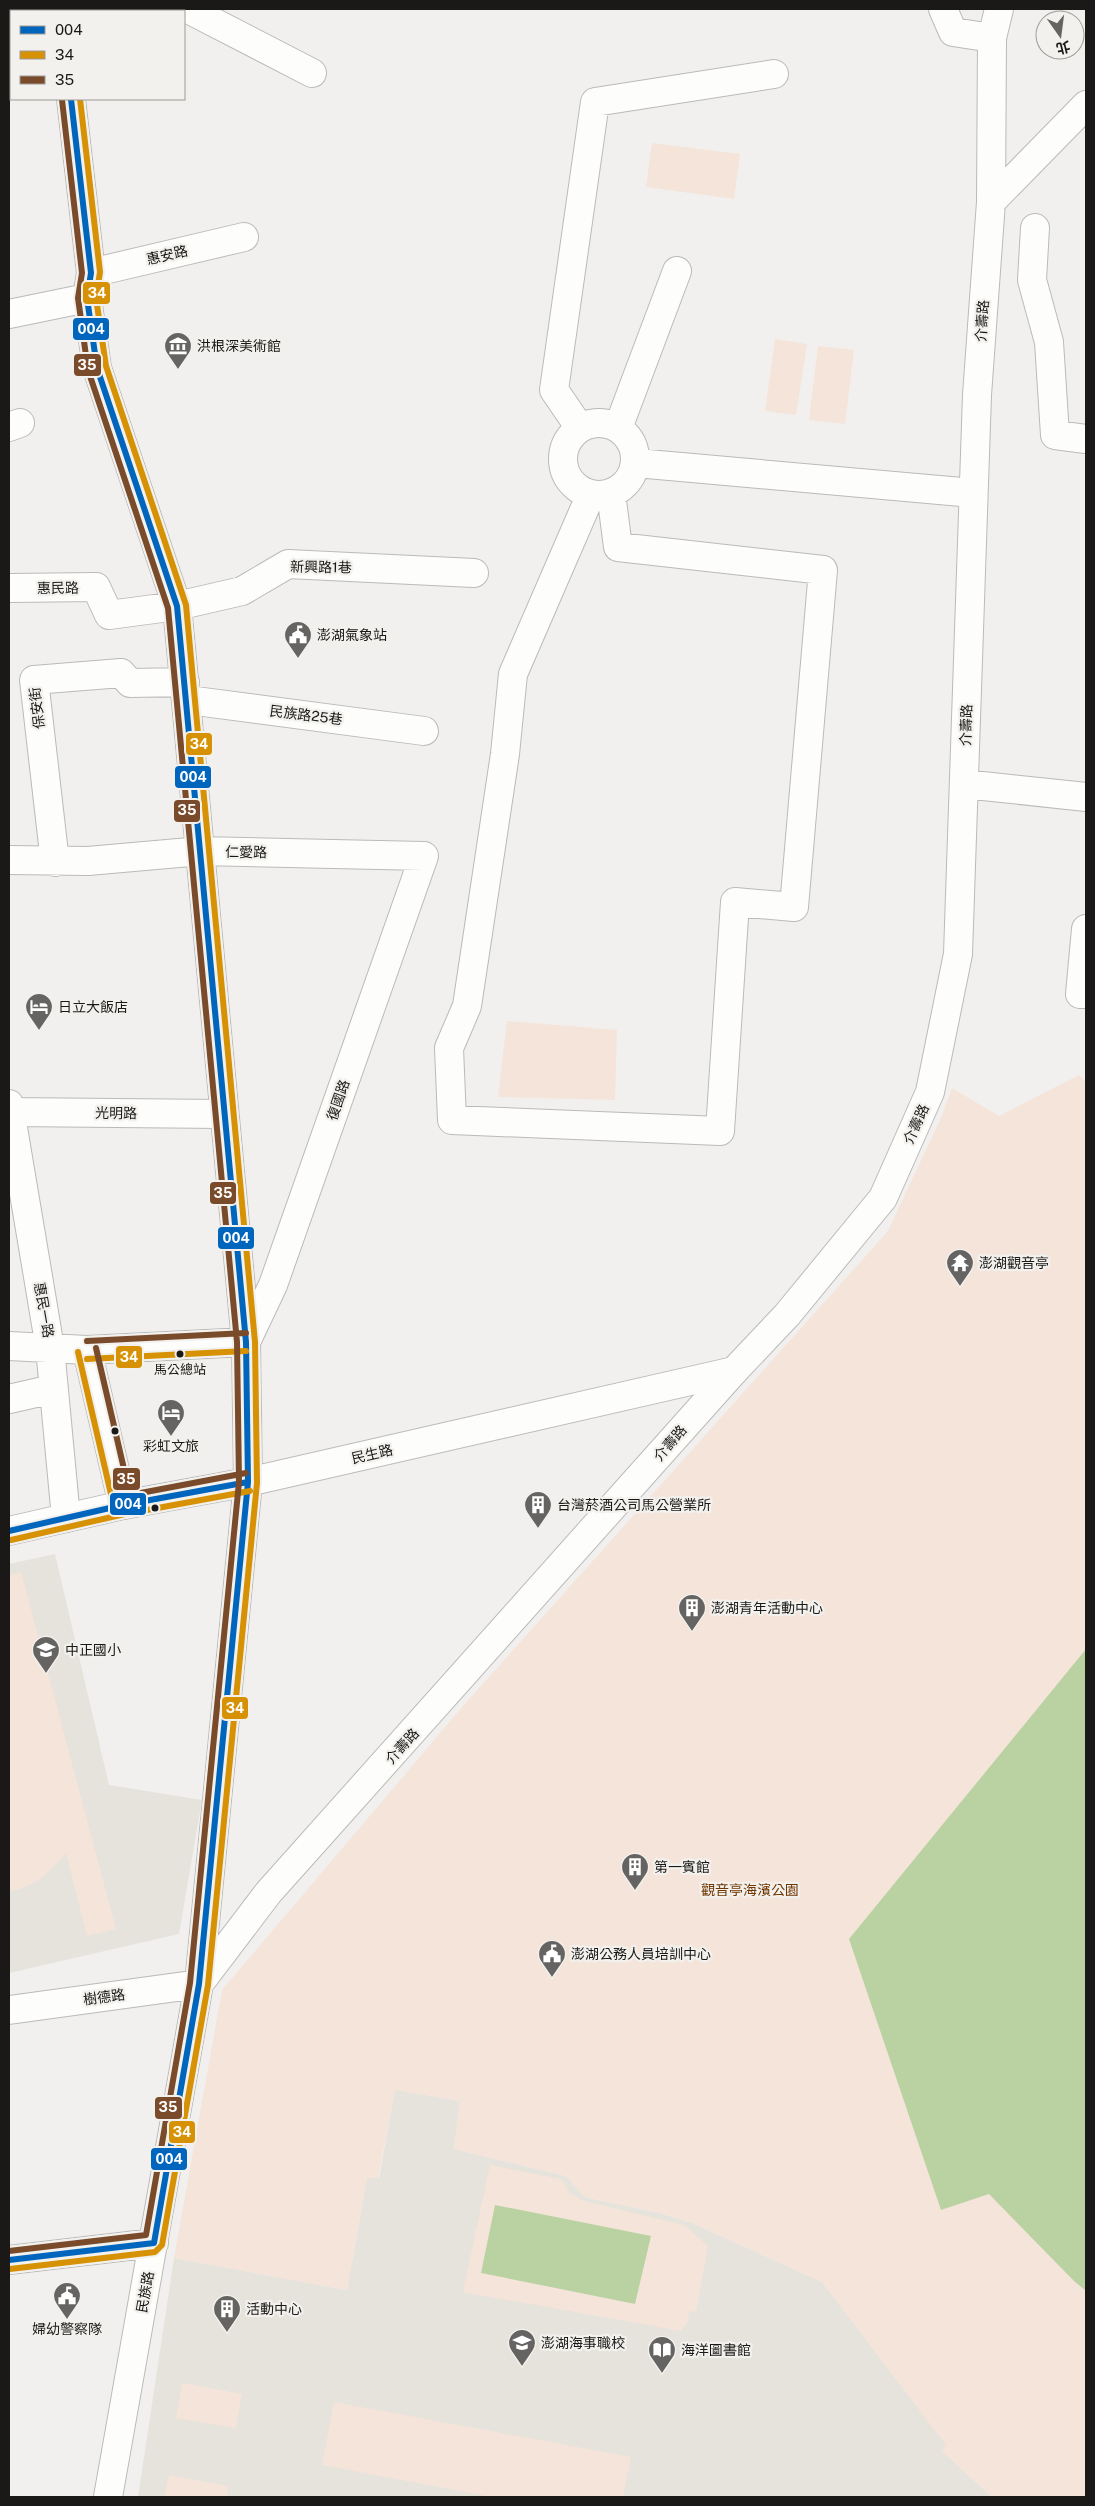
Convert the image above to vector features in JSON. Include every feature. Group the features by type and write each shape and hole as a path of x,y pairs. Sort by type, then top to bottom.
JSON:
{"street":[{"path":"188,9 312,74"},
{"path":"943,9 953,32 992,38"},
{"name":"介壽路","path":"199,1984 268,1894 734,1371 787,1315 883,1198 930,1092 958,954 977,395 991,202 992,38 999,9"},
{"path":"580,428 554,390 595,102 774,74"},
{"name":"民族路","path":"71,100 97,368 177,606 201,851 223,1114 246,1342 248,1482 199,1984 108,2497"},
{"path":"991,202 1086,105"},
{"path":"1035,228 1032,280 1049,342 1055,435 1086,439"},
{"name":"惠安路","path":"9,314 89,286 244,237"},
{"path":"618,428 677,272"},
{"path":"618,428 599,422 580,428 568,441 563,458 565,471 570,481 601,494 618,547 823,570 794,907 735,902 720,1131 452,1120 450,1048 467,1006 504,754 513,674 601,494 628,482 636,463 632,443 618,428"},
{"path":"636,463 974,493"},
{"name":"新興路1巷","path":"177,606 242,591 288,564 474,573"},
{"name":"惠民路","path":"9,588 96,587 108,615 177,606"},
{"name":"保安街","path":"55,862 34,680 120,673 130,683 186,691"},
{"name":"民族路25巷","path":"186,691 424,730"},
{"path":"964,784 1086,797"},
{"name":"仁愛路","path":"9,860 88,861 201,851 424,856"},
{"name":"復國路","path":"246,1342 272,1285 424,856"},
{"path":"1086,929 1080,994 1086,994"},
{"name":"光明路","path":"9,1110 223,1114"},
{"name":"惠民一路","path":"9,1110 50,1348 66,1518"},
{"path":"9,1346 87,1350 246,1342"},
{"path":"87,1350 124,1505"},
{"name":"民生路","path":"9,1531 124,1505 248,1482 734,1371"},
{"path":"9,1399 53,1389"},
{"name":"樹德路","path":"9,2010 199,1984"},
{"path":"9,2260 154,2243"}],"shaded area":[{"name":"中正國小","path":"55,1554 109,1785 202,1800 179,1934 9,1973 9,1564"},
{"path":"1086,1649 1086,2291 989,2194 941,2210 849,1939"},
{"name":"澎湖海事職校","path":"395,2089 460,2101 454,2149 566,2176 585,2197 660,2213 692,2223 822,2282 947,2445 942,2451 992,2497 138,2497 174,2258 347,2290 367,2178 379,2178"},
{"path":"495,2205 651,2236 635,2304 481,2273"}],"green space":[{"path":"652,143 740,154 734,199 646,187"},
{"path":"775,339 807,344 796,415 765,411"},
{"path":"818,346 854,350 845,424 809,420"},
{"path":"507,1021 617,1030 615,1100 498,1097"},
{"name":"觀音亭海濱公園","path":"1079,1075 1086,1083 1086,2497 992,2497 942,2451 946,2445 822,2282 692,2223 660,2213 585,2197 566,2176 454,2149 460,2101 395,2090 378,2178 367,2178 347,2290 174,2258 222,1990 463,1706 888,1231 940,1120 952,1088 999,1116"},
{"path":"21,1572 116,1929 87,1936 66,1853 47,1873 34,1883 9,1891 9,1575"},
{"path":"490,2165 561,2179 570,2193 584,2201 684,2225 708,2246 696,2312 689,2311 688,2322 681,2331 463,2292"},
{"path":"182,2383 242,2394 236,2428 176,2418"},
{"path":"334,2402 631,2457 623,2497 492,2497 322,2465"},
{"path":"169,2475 228,2486 227,2497 164,2497"}],"transit line":[{"name":"35","path":"9,2251 146,2235 190,1983 239,1482 237,1342 168,608 88,370 78,298 82,273 62,100"},
{"name":"004","path":"9,2260 154,2243 199,1984 248,1482 246,1342 177,606 97,368 87,298 91,273 71,100"},
{"name":"34","path":"10,2269 155,2252 162,2245 208,1985 257,1483 255,1342 186,605 106,366 96,298 100,272 80,100"},
{"name":"35","path":"87,1341 246,1333"},
{"name":"35","path":"96,1348 130,1495 246,1473"},
{"name":"34","path":"87,1359 246,1351"},
{"name":"34","path":"78,1352 114,1507"},
{"name":"004","path":"9,1531 123,1505 248,1482"},
{"name":"34","path":"11,1540 125,1514 250,1491"}],"place":[{"name":"洪根深美術館","path":"178,370"},
{"name":"澎湖氣象站","path":"298,659"},
{"name":"日立大飯店","path":"39,1031"},
{"name":"澎湖觀音亭","path":"960,1287"},
{"name":"馬公總站","path":"180,1354"},
{"name":"彩虹文旅","path":"171,1437"},
{"name":"台灣菸酒公司馬公營業所","path":"538,1529"},
{"name":"澎湖青年活動中心","path":"692,1632"},
{"name":"中正國小","path":"46,1674"},
{"name":"第一賓館","path":"635,1891"},
{"name":"澎湖公務人員培訓中心","path":"552,1978"},
{"name":"婦幼警察隊","path":"67,2320"},
{"name":"活動中心","path":"227,2333"},
{"name":"澎湖海事職校","path":"522,2367"},
{"name":"海洋圖書館","path":"662,2374"}]}
